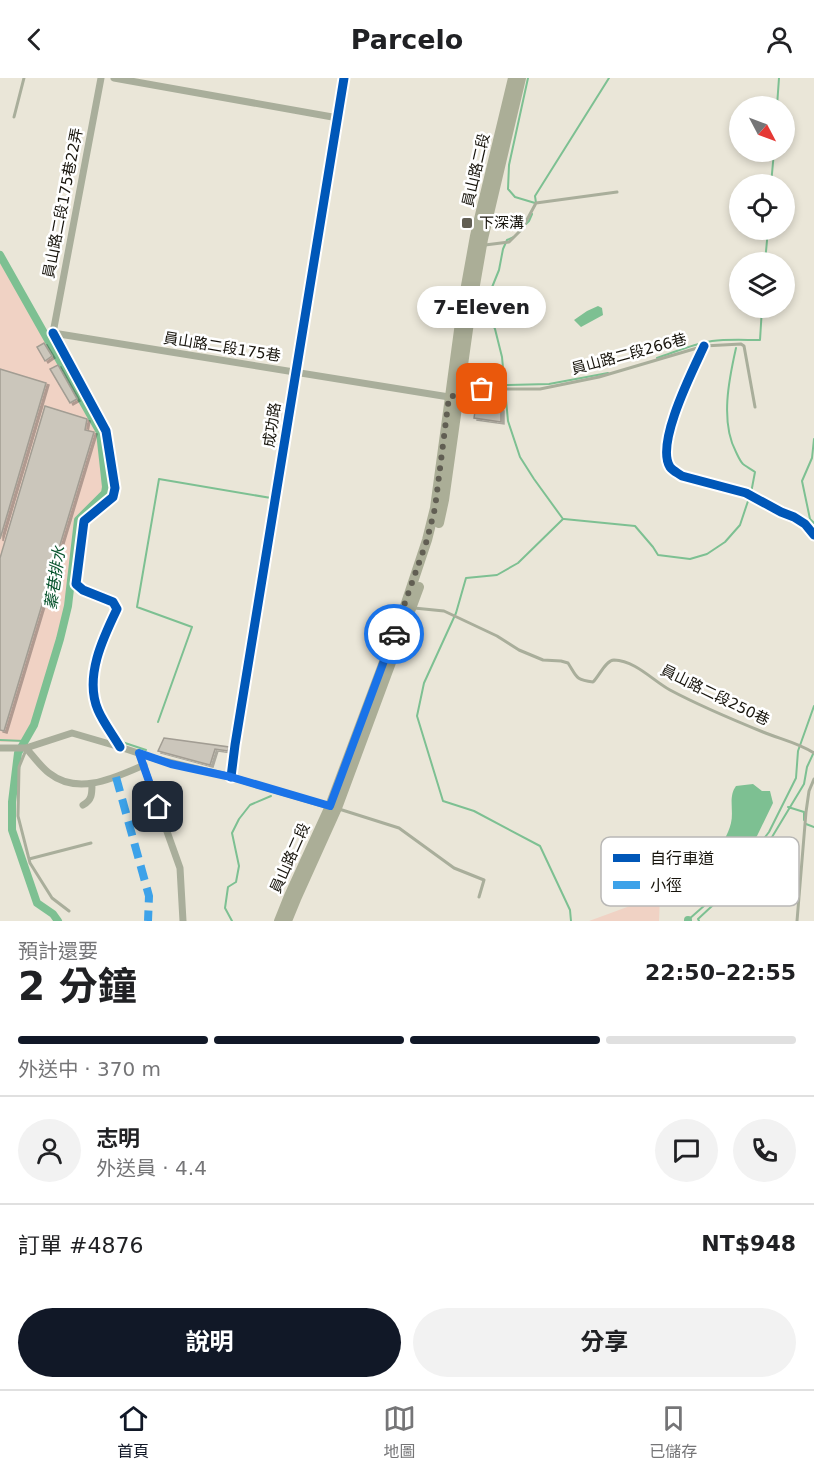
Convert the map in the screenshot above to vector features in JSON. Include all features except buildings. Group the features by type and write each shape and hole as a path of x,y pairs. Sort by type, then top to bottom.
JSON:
{"main road":[{"name":"員山路二段","path":"478,244 513,78"},
{"name":"員山路二段","path":"287,921 334,807 408,607 427,540 435,508 454,396 462,308 520,78"},
{"name":"員山路二段","path":"279,921 289,896 334,807"}],"street":[{"name":"員山路二段175巷22弄","path":"53,333 100,78"},
{"path":"114,78 338,118"},
{"name":"成功路","path":"231,777 236,733 344,78"},
{"name":"員山路二段175巷","path":"53,333 296,373 454,396"},
{"path":"53,333 106,431 115,488 113,497 84,521 76,584 83,590 113,602 117,609 96,661 93,688 98,709 120,747"},
{"path":"704,346 678,406 670,432 667,456 669,467 682,476 746,493 800,520 814,535"},
{"path":"0,748 23,748 72,733 334,807"},
{"path":"23,748 49,773 68,784 92,784 144,765"},
{"path":"139,753 180,868 183,921"},
{"path":"83,805 91,798 92,784"}],"lane":[{"path":"14,117 24,78"},
{"path":"478,244 509,242 522,229 536,203 617,192"},
{"name":"員山路二段266巷","path":"454,396 482,389 540,389 599,377 704,346 741,344 744,346 755,407"},
{"name":"員山路二段250巷","path":"408,607 444,611 497,636 519,650 543,660 568,663 576,678 582,681 593,682 607,662 612,660 634,664 645,674 678,693 725,716 812,752"},
{"path":"23,748 18,816 30,864 52,898 69,911"},
{"path":"799,897 806,813 814,779"},
{"path":"334,807 399,828 454,868 484,880 479,897"},
{"path":"29,859 91,843"},
{"path":"797,921 798,906"}],"shaded area":[{"path":"0,260 98,433 103,491 78,516 64,623 34,723 20,742 0,742"},
{"path":"598,306 602,308 603,315 581,327 574,320 587,311"},
{"path":"753,784 762,791 770,791 773,803 756,837 726,837 731,823 732,799 736,786"},
{"path":"630,906 660,906 659,921 589,921"}],"waterway":[{"path":"528,78 509,165 508,189 515,197 535,203"},
{"path":"536,203 535,196 609,78"},
{"path":"778,96 779,78"},
{"path":"772,174 773,162"},
{"path":"526,224 532,214"},
{"path":"514,237 507,240 503,249 499,270 484,307 495,329 502,357 508,421 520,457 563,519 518,563 497,575 466,578 456,613 424,683 417,716 443,801 474,811 540,846 570,910 571,921"},
{"path":"766,252 767,240"},
{"name":"蓁巷排水","path":"0,255 100,432 106,487 105,493 78,520 68,606 34,725 18,753 12,802 12,830 37,903 53,914 58,921"},
{"path":"657,358 712,341 760,340 761,318"},
{"path":"736,348 727,400 728,427 740,460 755,472 751,493"},
{"path":"505,385 549,384 608,373"},
{"path":"814,439 812,458 802,481 810,519 814,523"},
{"path":"158,722 192,627 137,607 159,479 271,498"},
{"path":"564,519 635,526 658,555 690,559 707,554 725,542 740,525 749,498"},
{"path":"96,685 100,664"},
{"path":"97,691 99,704 122,742 146,750"},
{"path":"765,837 796,778 798,751 814,706"},
{"path":"0,740 24,741"},
{"path":"772,837 804,784 807,767 814,752"},
{"path":"232,921 225,908 228,887 236,882 239,866 232,833 250,805 271,796"},
{"path":"788,807 804,812 804,820"},
{"path":"806,824 814,827"},
{"path":"688,920 704,906"},
{"path":"699,921 698,919 712,906"}],"marked path":[{"path":"116,777 149,896 148,921"}],"cycle path":[{"path":"231,777 344,78"},
{"path":"53,333 106,431 115,488 113,497 84,521 76,584 83,590 113,602 117,609 101,645 93,684 98,710 120,747"},
{"path":"704,346 684,389 671,425 667,442 670,467 682,476 746,493 794,517 805,524 814,535"}],"way so far":[{"path":"394,634 427,540 435,508 449,397 482,389"}],"place":[{"name":"下深溝","path":"467,223"},
{"name":"7-Eleven","path":"482,389"}],"route":[{"path":"158,807 139,753 171,764 231,777 330,806 394,634"}]}
